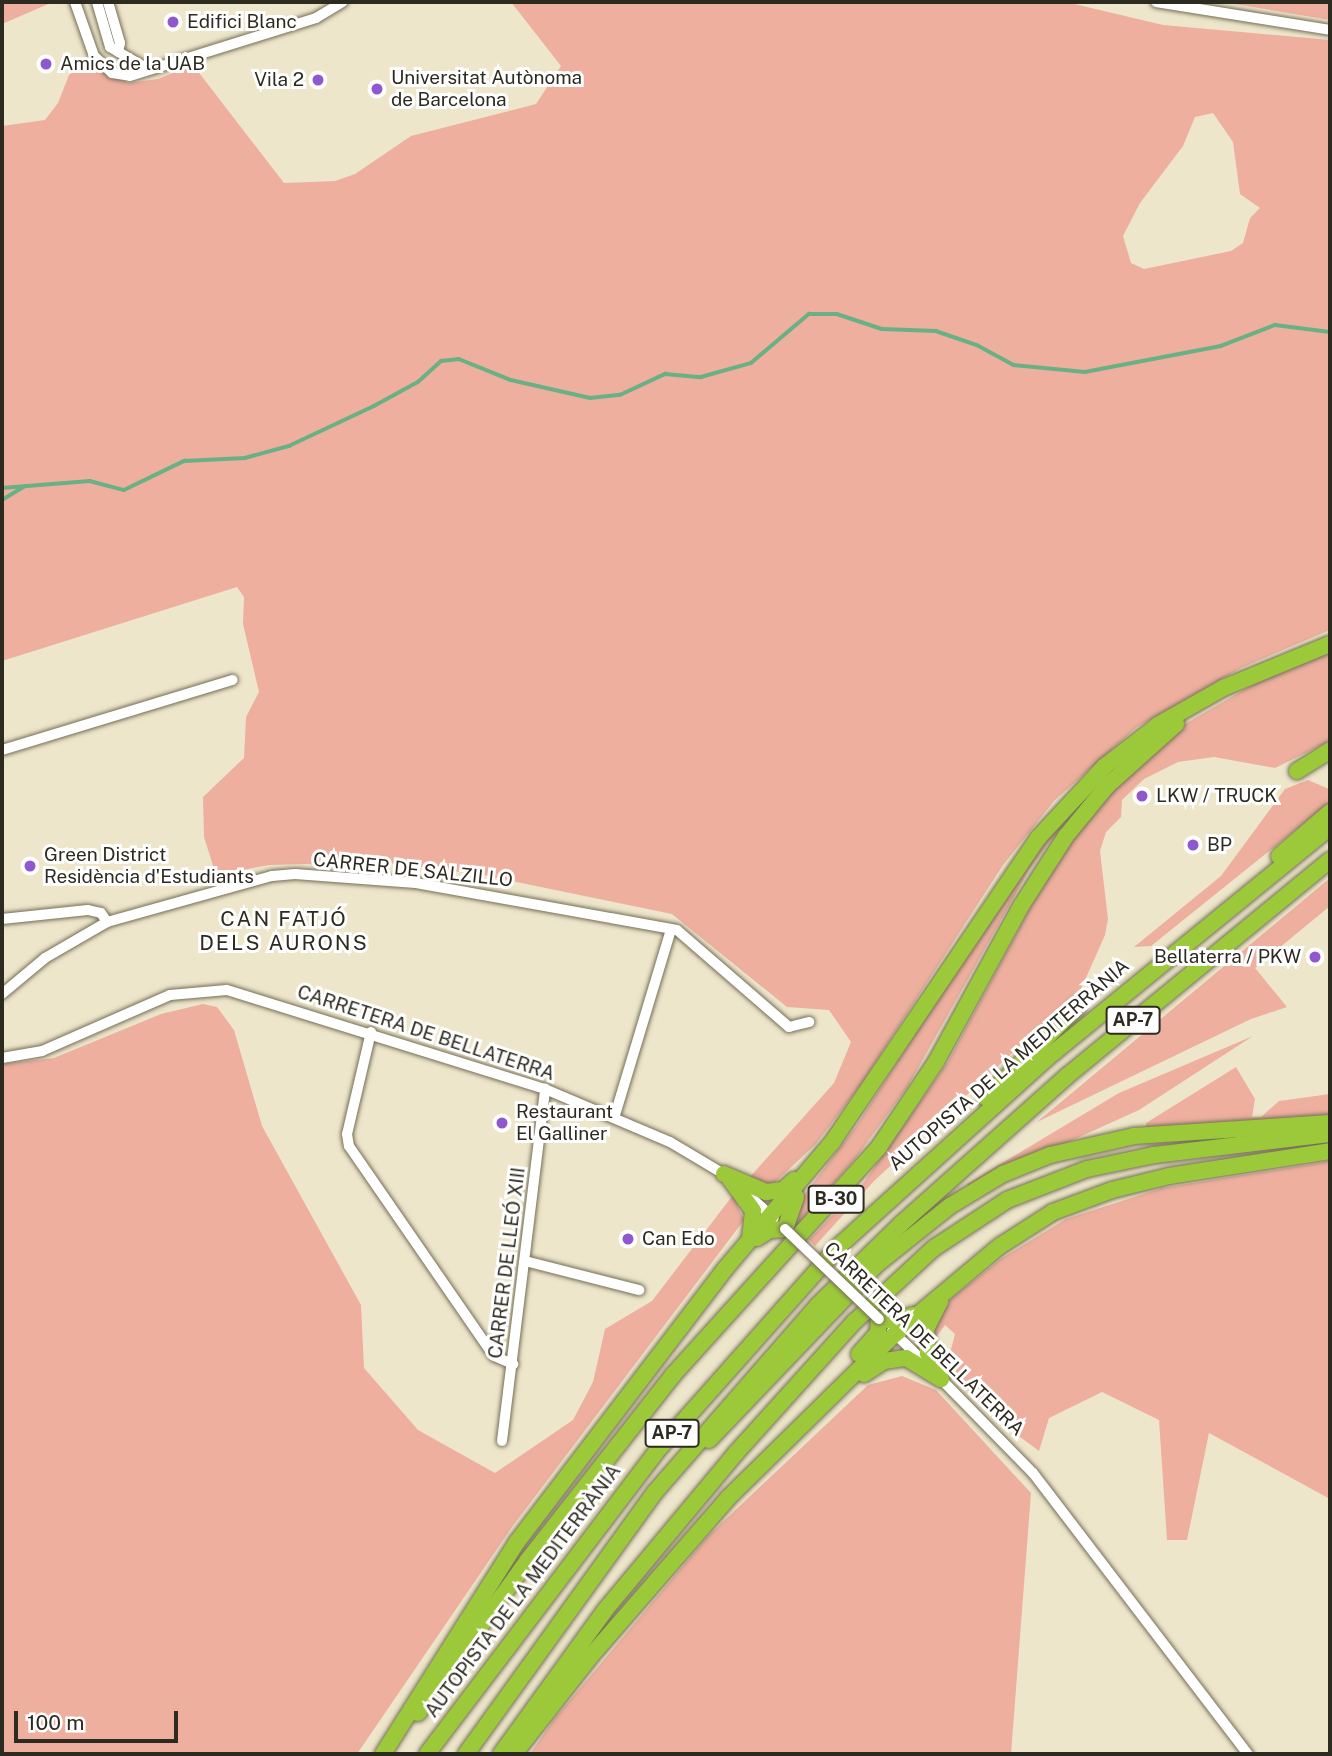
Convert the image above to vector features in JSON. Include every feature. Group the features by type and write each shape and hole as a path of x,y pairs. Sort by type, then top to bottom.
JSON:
{"highway":[{"name":"B-30","path":"386,1754 528,1560 673,1375 879,1147 936,1062 1021,906 1082,815 1128,764 1172,727 1216,697 1284,662 1330,644"},
{"path":"745,1246 770,1230 785,1229 793,1203 833,1140 918,1021 1010,876 1082,789 1130,744 1181,709 1284,662"},
{"path":"1297,771 1330,750"},
{"path":"1222,912 1330,812"},
{"name":"AUTOPISTA DE LA MEDITERRÀNIA","path":"427,1754 604,1517 682,1420 783,1304 922,1167 1222,912 1330,827"},
{"name":"AP-7","path":"467,1754 655,1493 763,1365 901,1224 1086,1060 1330,860"},
{"path":"922,1167 1078,1006"},
{"path":"655,1493 876,1265 975,1189 1049,1155 1098,1142 1169,1132 1330,1123"},
{"path":"500,1754 606,1609 736,1453 854,1322 934,1248 1007,1200 1087,1169 1154,1155 1330,1134"},
{"path":"727,1177 760,1190 777,1192 833,1140"},
{"path":"386,1754 517,1542 745,1246 833,1140"},
{"path":"514,1754 645,1592 809,1415 921,1310 1037,1221 1091,1196 1169,1176 1330,1151"},
{"path":"727,1177 752,1211 745,1246"},
{"path":"941,1379 928,1353 926,1329 934,1308 958,1280"},
{"path":"769,1456 804,1410 874,1338 879,1319 897,1321 921,1310"},
{"path":"809,1415 892,1358 906,1358 941,1379"}],"street":[{"path":"75,2 102,66 121,76 316,18 343,2"},
{"path":"97,2 110,47 148,69"},
{"path":"108,2 120,43 118,52"},
{"path":"1156,2 1330,30"},
{"path":"2,750 233,680"},
{"name":"CARRER DE SALZILLO","path":"2,994 46,958 107,922 272,876 295,874 416,883 671,929 696,943 789,1027 809,1022"},
{"path":"2,919 88,910 101,913 107,922"},
{"path":"615,1115 671,929"},
{"name":"CARRETERA DE BELLATERRA","path":"2,1058 42,1051 170,995 202,990 228,990 371,1032 545,1088 615,1115 727,1177 895,1334 1034,1473 1248,1754"},
{"path":"371,1032 347,1134 349,1146 494,1356 513,1364"},
{"name":"CARRER DE LLEÓ XIII","path":"502,1441 545,1088"},
{"path":"525,1261 639,1290"}],"shaded area":[{"path":"2,2 53,2 2,24"},
{"path":"511,2 1066,2 1163,25 1330,40 1330,630 1241,668 1137,727 1054,801 1003,865 862,1083 816,1144 772,1185 749,1178 834,1083 851,1042 829,1010 787,1007 672,914 483,875 380,862 269,865 216,875 204,837 203,797 244,758 246,717 259,692 243,624 244,597 237,587 2,661 2,126 45,120 58,103 69,75 80,67 88,66 128,83 158,79 193,65 284,183 335,181 355,174 411,136 536,104 561,66","holes":["1213,113 1233,142 1240,194 1260,208 1250,218 1243,243 1231,251 1144,269 1131,263 1123,236 1140,203 1183,146 1195,117"]},
{"path":"1221,2 1330,2 1330,20 1247,6"},
{"path":"1330,650 1330,741 1275,768 1214,757 1178,762 1144,779 1122,800 1121,817 1106,832 1100,851 1108,919 1105,935 1081,989 874,1181 815,1246 809,1240 864,1182 948,1062 1031,906 1083,824 1135,766 1185,724 1254,684"},
{"path":"1308,780 1329,789 1330,802 1151,946 1134,947 1221,876 1285,789"},
{"path":"1073,808 1029,870 908,1086 855,1159 795,1227 798,1203 857,1125 1024,864"},
{"path":"1330,878 1330,906 1255,968 1287,1007 1251,1019 1037,1122"},
{"path":"203,1004 217,1007 234,1030 262,1126 361,1305 364,1368 418,1430 495,1473 573,1420 593,1382 605,1329 652,1301 733,1195 744,1220 512,1527 357,1754 2,1754 2,1064 54,1058 161,1014"},
{"path":"1253,1036 1139,1110 969,1187 967,1184 1119,1093"},
{"path":"1236,1067 1255,1099 1252,1117 1261,1117 1279,1101 1330,1094 1330,1119 1146,1128 1146,1123"},
{"path":"1330,1161 1330,1499 1209,1433 1187,1540 1167,1540 1159,1420 1102,1392 1049,1418 1039,1451 1001,1423 946,1368 955,1334 945,1325 934,1340 933,1332 951,1299 1002,1258 1066,1219 1162,1188"},
{"path":"902,1376 936,1390 1031,1493 1011,1754 530,1754 555,1718 709,1535 868,1385"}],"waterway":[{"path":"2,488 90,481 124,490 184,461 245,458 289,446 418,382 441,361 459,359 511,380 590,398 620,395 665,374 701,377 751,363 809,314 837,314 882,329 936,331 977,345 1014,365 1085,372 1221,346 1275,325 1330,332"},
{"path":"2,500 24,487"}],"place":[{"name":"Edifici Blanc","path":"173,22"},
{"name":"Amics de la UAB","path":"46,64"},
{"name":"Vila 2","path":"318,80"},
{"name":"Universitat Autònoma de Barcelona","path":"377,89"},
{"name":"LKW / TRUCK","path":"1142,796"},
{"name":"BP","path":"1193,845"},
{"name":"Green District Residència d'Estudiants","path":"30,866"},
{"name":"Bellaterra / PKW","path":"1315,957"},
{"name":"Restaurant El Galliner","path":"502,1123"},
{"name":"Can Edo","path":"628,1239"}],"district":[{"name":"CAN FATJÓ DELS AURONS","path":"284,931"}]}
